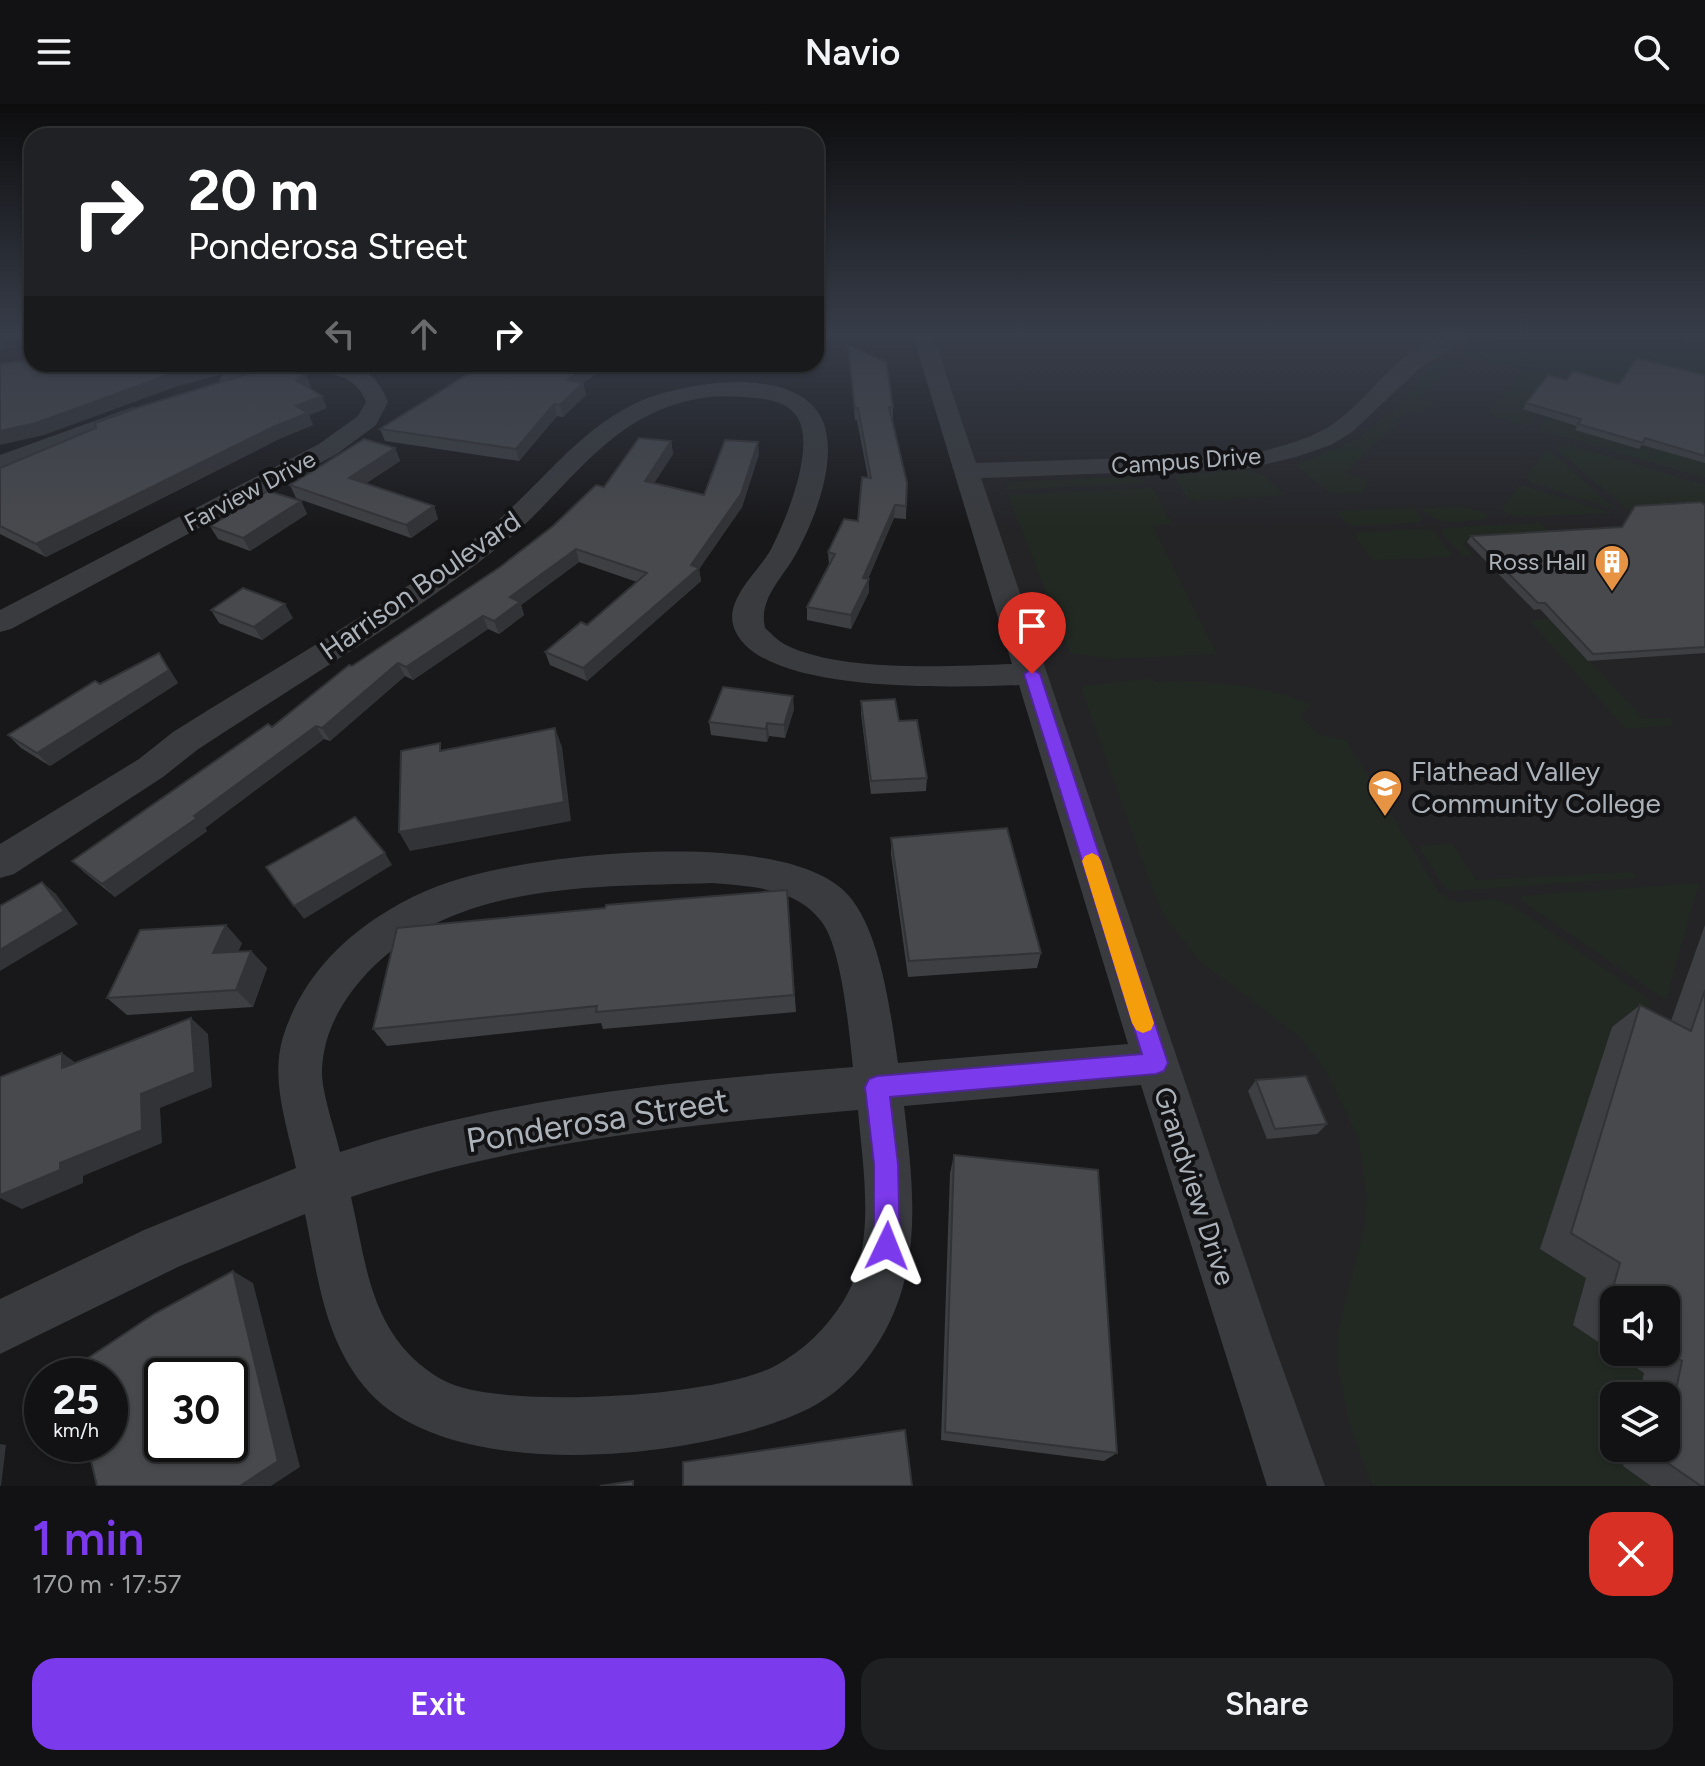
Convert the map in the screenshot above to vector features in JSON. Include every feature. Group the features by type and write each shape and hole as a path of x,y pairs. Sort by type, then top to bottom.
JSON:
{"street":[{"name":"Farview Drive","path":"0,622 328,449 368,420 377,400"},
{"name":"Harrison Boulevard","path":"0,863 151,768 185,741 255,699 454,567 534,503 618,423 667,400"},
{"name":"Harrison Boulevard","path":"791,400 808,414 813,425 812,463 798,522 750,603 747,619 752,633 764,645 806,663 859,672 916,678 1032,674"},
{"name":"Grandview Drive","path":"944,400 1244,1336 1296,1486"},
{"name":"Campus Drive","path":"968,471 1251,461 1291,452 1324,440 1346,426 1373,400"},
{"path":"0,464 161,404"},
{"path":"742,870 770,874 819,894 838,911 850,932 863,981 877,1087 889,1210 887,1246 879,1283 864,1317 842,1348 815,1374 782,1392 745,1405 620,1424 533,1426 492,1422 454,1413 418,1398 390,1377 368,1350 353,1320 299,1073 306,1033 318,1005 335,979 381,935 407,918 464,894 525,878 587,872 742,870"},
{"name":"Ponderosa Street","path":"0,1327 147,1252 249,1208 322,1181 443,1144 580,1117 711,1100 1156,1063"}],"shaded area":[{"name":"Flathead Valley Community College","path":"933,400 1705,400 1705,1486 1275,1486"},
{"path":"1402,400 1434,403 1423,415 1407,411 1346,473 1369,481 1361,494 1330,493 1296,465 1359,438"},
{"path":"1499,400 1547,400 1528,426 1489,412"},
{"path":"1549,417 1578,425 1575,430 1638,449 1641,445 1705,461 1705,478 1544,431 1539,427"},
{"path":"1561,442 1705,485 1705,508 1631,512 1556,449"},
{"path":"1547,448 1616,510 1525,478"},
{"path":"1250,470 1264,476 1283,493 1282,496 1195,501 1188,499 1175,478 1178,474"},
{"path":"1131,476 1148,483 1007,490 1007,482"},
{"path":"1519,486 1612,513 1518,517 1507,514 1502,509"},
{"path":"1153,488 1172,524 1153,526 1217,654 1111,659 1070,653 1008,495"},
{"path":"1464,506 1488,514 1486,519 1443,521 1421,508"},
{"path":"1414,508 1423,519 1417,523 1353,526 1339,514 1341,511"},
{"path":"1540,523 1564,545 1520,539 1462,543 1473,556 1464,556 1441,533 1445,528"},
{"path":"1425,529 1434,532 1451,554 1448,557 1373,560 1356,537 1359,532"},
{"path":"1548,618 1643,718 1670,718 1674,725 1626,729 1530,621"},
{"path":"1152,678 1155,682 1215,683 1253,688 1310,704 1301,716 1318,734 1346,740 1440,894 1456,902 1496,899 1518,909 1651,1001 1644,1021 1628,1013 1611,1027 1586,1278 1573,1325 1600,1343 1600,1366 1634,1366 1644,1373 1642,1382 1600,1382 1600,1462 1624,1462 1623,1466 1651,1486 1372,1486 1350,1426 1337,1361 1338,1331 1364,1229 1367,1202 1359,1140 1326,1071 1301,1038 1200,961 1166,919 1082,691 1083,686"},
{"path":"1452,844 1476,880 1631,872 1637,878 1455,891 1446,889 1418,846"},
{"path":"1699,883 1666,1000 1522,901 1521,896"}],"building":[{"path":"0,400 98,400 36,423 0,431"},
{"path":"160,400 310,400 296,406 308,413 273,427 36,544 0,526 0,468 96,428 95,423"},
{"path":"426,400 565,400 560,405 554,404 516,449 380,429"},
{"path":"854,400 892,400 893,407 889,407 907,483 906,506 895,505 863,578 869,579 851,615 807,607 835,554 828,552 844,519 858,521 862,477 871,478 858,408 855,408"},
{"path":"1528,400 1705,400 1705,456 1645,438 1643,443 1578,424 1581,419 1526,403"},
{"path":"639,438 671,441 645,481 704,495 725,440 758,442 741,494 691,565 699,568 583,668 545,652 581,622 587,625 647,573 576,549 510,597 520,602 494,621 483,616 406,667 398,663 322,728 316,726 194,816 197,818 102,884 72,861 268,724 272,727 349,665 352,666 500,567 553,526 596,485 604,487"},
{"path":"364,439 395,448 349,478 434,506 406,525 290,485"},
{"path":"268,491 301,501 243,538 210,526"},
{"name":"Ross Hall","path":"1701,502 1705,505 1705,647 1593,654 1545,603 1538,603 1471,536 1622,527 1635,506"},
{"path":"243,588 285,604 254,627 211,610"},
{"path":"159,653 169,670 37,753 8,735 95,681 100,684"},
{"path":"723,687 793,696 784,725 767,723 766,729 709,722"},
{"path":"895,699 899,721 917,720 927,778 871,781 861,701"},
{"path":"555,728 564,802 399,832 401,751 440,743 440,751"},
{"path":"355,817 385,853 294,906 266,867"},
{"path":"1007,828 1041,953 909,961 891,838"},
{"path":"42,882 64,911 0,950 0,906"},
{"path":"787,890 794,995 596,1012 597,1006 373,1029 397,928 605,908 606,905"},
{"path":"226,925 213,953 251,951 236,990 107,998 140,930"},
{"path":"1705,990 1705,1486 1666,1462 1680,1462 1680,1286 1613,1286 1620,1263 1571,1233 1640,1005 1691,1031"},
{"path":"191,1018 195,1072 141,1094 142,1130 60,1163 60,1170 0,1195 0,1077 62,1053 62,1068"},
{"path":"1306,1076 1327,1124 1275,1129 1256,1080"},
{"path":"954,1155 1098,1170 1117,1453 945,1432"},
{"path":"233,1271 278,1461 240,1486 97,1486 91,1462 128,1462 128,1358 88,1358 154,1314"},
{"path":"905,1430 912,1486 683,1486 683,1462"},
{"path":"633,1481 633,1486 600,1486"}],"slow traffic":[{"path":"1092,861 1143,1023"}],"place":[{"name":"Ross Hall","path":"1612,593"},
{"name":"Flathead Valley Community College","path":"1385,818"}],"route":[{"path":"887,1246 889,1210 877,1087 1156,1063 1032,674"}]}
